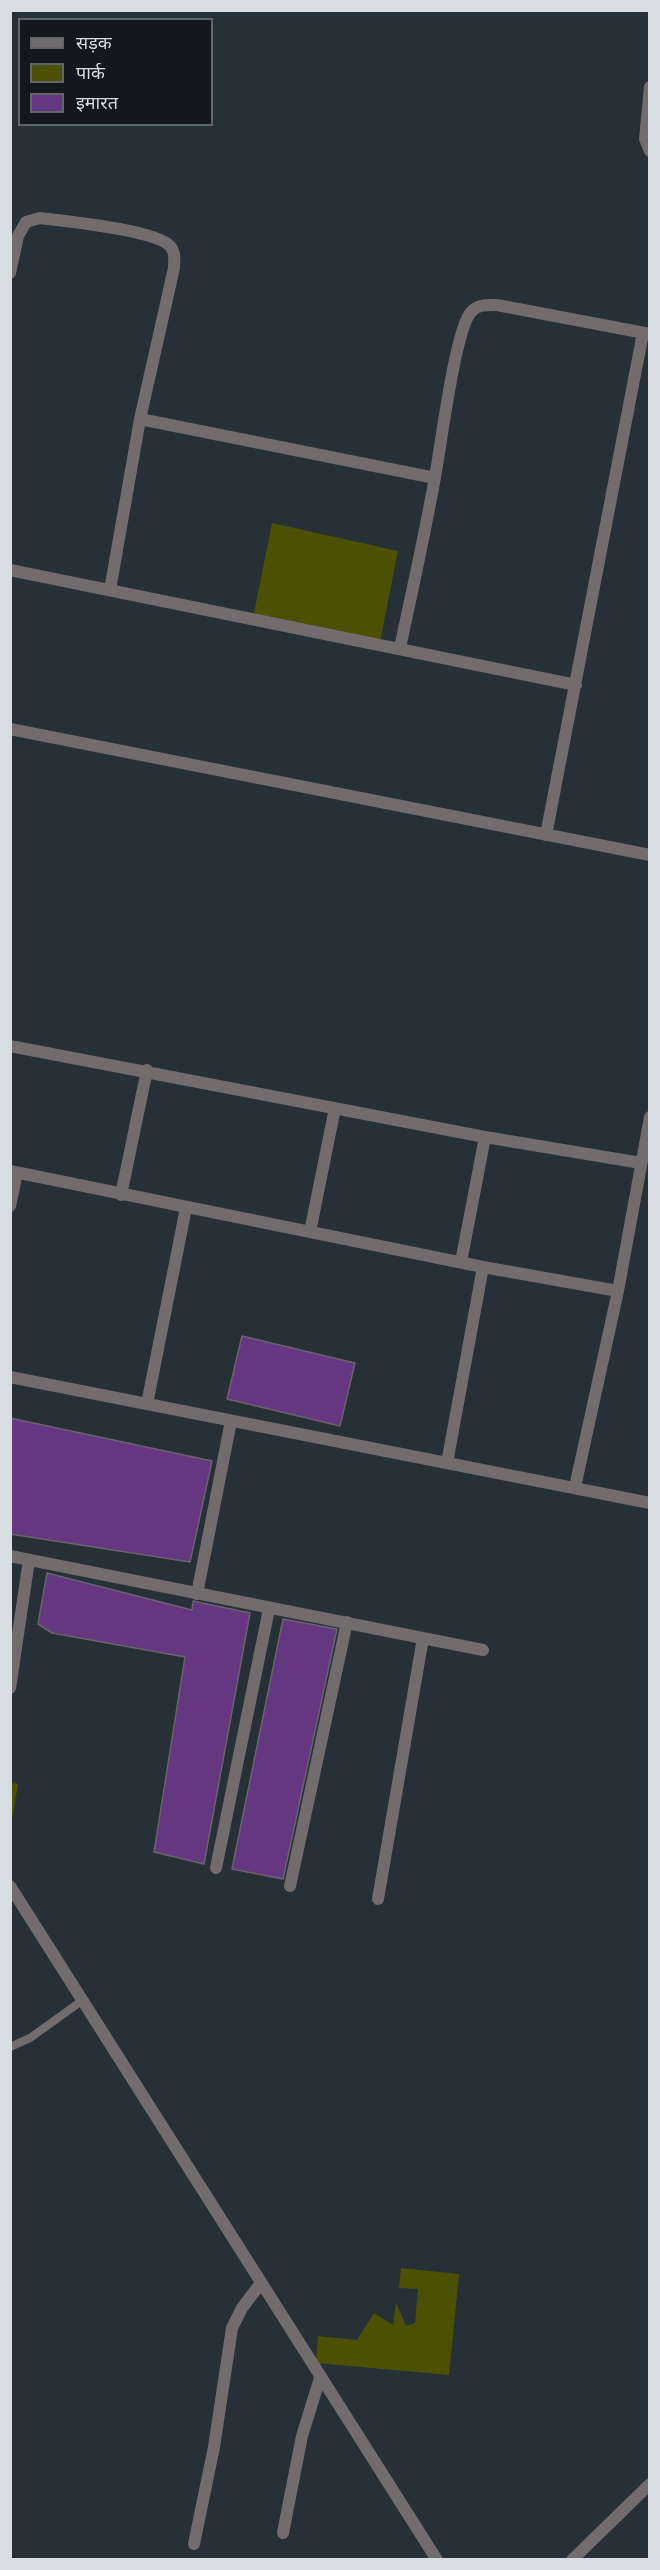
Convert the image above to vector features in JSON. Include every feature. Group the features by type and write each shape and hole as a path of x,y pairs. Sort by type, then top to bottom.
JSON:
{"street":[{"path":"650,87 645,139 650,151"},
{"path":"10,273 18,236 26,222 40,218 95,225 157,239 169,244 174,252 174,268 140,420 110,590"},
{"path":"400,648 458,351 465,321 472,310 483,305 497,305 646,334 546,835"},
{"path":"140,420 435,478"},
{"path":"10,570 576,685"},
{"path":"10,729 650,855"},
{"path":"10,1046 147,1070 485,1137 640,1163"},
{"path":"121,1195 147,1070"},
{"path":"310,1232 335,1108"},
{"path":"574,1487 618,1291 650,1117"},
{"path":"461,1262 485,1137"},
{"path":"10,1206 14,1172 483,1267 618,1291"},
{"path":"147,1404 186,1208"},
{"path":"447,1463 483,1267"},
{"path":"10,1377 650,1503"},
{"path":"197,1594 231,1421"},
{"path":"10,1556 483,1650"},
{"path":"10,1688 29,1560"},
{"path":"216,1868 269,1609"},
{"path":"290,1886 346,1622"},
{"path":"378,1899 423,1638"},
{"path":"10,1886 436,2559"},
{"path":"194,2544 214,2447 232,2328 242,2308 261,2283"},
{"path":"283,2533 302,2436 320,2378"},
{"path":"579,2557 650,2484"}],"lane":[{"path":"10,2047 30,2038 83,2000"}],"green space":[{"path":"272,523 398,551 380,642 253,618"},
{"path":"10,1783 18,1784 11,1825"},
{"path":"401,2268 459,2274 449,2375 316,2363 318,2336 357,2340 374,2313 393,2325 396,2302 406,2326 415,2323 418,2289 399,2288"}],"building":[{"path":"242,1336 355,1363 340,1426 227,1399"},
{"path":"10,1418 212,1461 190,1562 10,1534"},
{"path":"47,1573 192,1610 193,1601 250,1613 204,1864 154,1852 185,1657 52,1633 38,1624"},
{"path":"283,1619 337,1629 283,1879 232,1869"}]}
